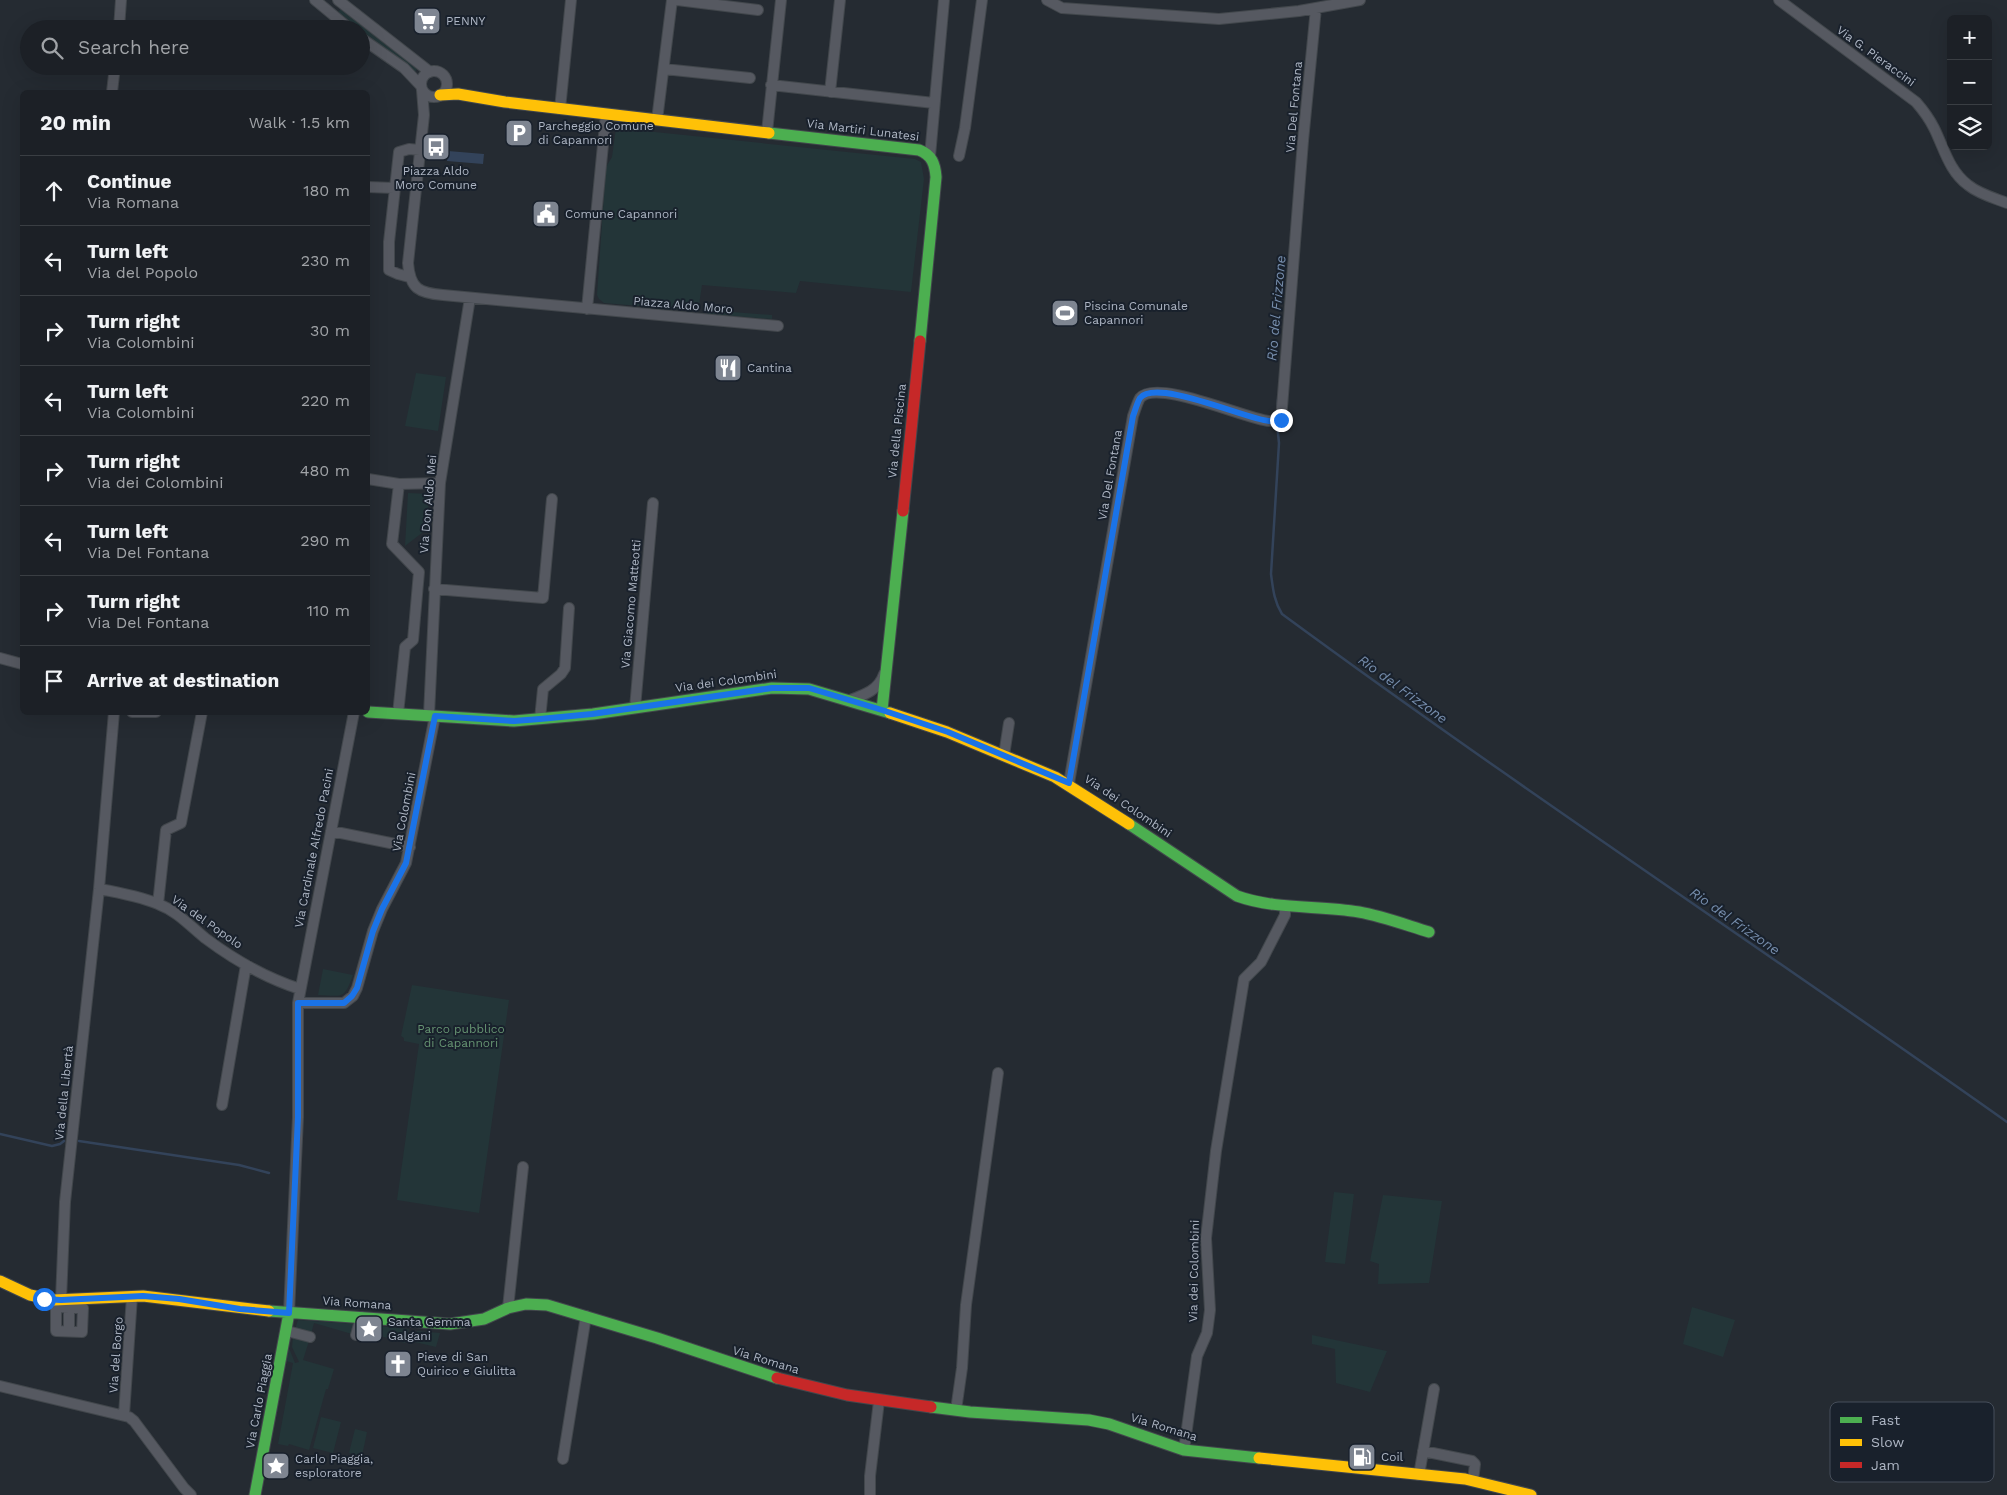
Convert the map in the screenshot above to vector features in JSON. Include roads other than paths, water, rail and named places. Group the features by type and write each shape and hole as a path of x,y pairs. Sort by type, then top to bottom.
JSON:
{"street":[{"path":"120,20 121,0"},
{"path":"315,0 339,20"},
{"name":"Via Martiri Lunatesi","path":"338,0 364,20"},
{"path":"560,109 571,0"},
{"path":"657,120 672,0"},
{"path":"677,0 758,10"},
{"path":"767,132 781,0"},
{"path":"830,92 840,0"},
{"name":"Via Martiri Lunatesi","path":"370,44 404,68 429,96 469,96 560,109 919,150 930,156 944,0"},
{"path":"959,156 965,128 982,0"},
{"path":"1047,0 1062,8 1219,19 1316,8 1360,0"},
{"name":"Via G. Pieraccini","path":"1779,0 1916,102 1931,122 1948,161 1957,175 1968,185 1982,193 2007,203"},
{"name":"Via Del Fontana","path":"1069,783 1133,416 1141,397 1149,392 1163,393 1209,402 1244,414 1276,420 1282,408 1303,141 1316,8"},
{"name":"Via Martiri Lunatesi","path":"370,25 430,72 438,72 460,92 469,96"},
{"path":"664,69 750,78"},
{"path":"410,277 408,264 424,115 423,77 430,72"},
{"path":"112,90 114,75"},
{"path":"424,115 427,107 445,89 446,81"},
{"path":"771,85 934,103"},
{"path":"587,309 606,114"},
{"name":"Piazza Aldo Moro","path":"420,150 409,149 399,152 388,264 389,270 410,277 413,285 420,290 437,295 778,326"},
{"name":"Via della Piscina","path":"882,710 936,177 933,160 930,156"},
{"path":"370,187 394,188"},
{"name":"Via Don Aldo Mei","path":"432,715 434,589 440,483 470,298"},
{"path":"370,478 399,484 440,483"},
{"path":"398,714 406,647 413,640 419,572 392,544 399,484"},
{"path":"434,589 543,598 552,499"},
{"name":"Via Giacomo Matteotti","path":"635,708 653,503"},
{"path":"540,719 544,689 565,668 569,608"},
{"path":"0,658 20,663"},
{"path":"850,700 874,690 883,680 888,664"},
{"name":"Via dei Colombini","path":"370,712 514,721 635,708 772,688 809,688 948,732 1069,783 1238,896 1264,904 1285,907 1285,915 1261,962 1244,978 1216,1151 1206,1238 1210,1310 1207,1333 1197,1356 1184,1450"},
{"path":"98,889 114,715"},
{"path":"158,904 166,830 181,823 201,715"},
{"name":"Via Cardinale Alfredo Pacini","path":"300,989 353,715"},
{"name":"Via Colombini","path":"298,1003 344,1003 357,988 379,916 389,894 401,876 410,847 432,715"},
{"path":"1004,755 1009,723"},
{"path":"331,831 410,847"},
{"name":"Via del Popolo","path":"98,889 158,904 186,920 205,938 246,965 287,985 300,989"},
{"name":"Via della Libertà","path":"69,1330 66,1302 65,1202 98,889"},
{"path":"1285,907 1309,906 1360,912 1429,932"},
{"path":"222,1105 246,965"},
{"path":"289,1313 298,1117 298,1003 300,989"},
{"path":"956,1410 962,1368 966,1305 998,1073"},
{"path":"508,1308 523,1167"},
{"name":"Via Romana","path":"0,1281 30,1295 66,1302 132,1296 165,1298 240,1309 362,1316 450,1324 484,1318 508,1308 537,1304 586,1316 788,1382 879,1401 956,1410 1082,1420 1109,1424 1184,1450 1473,1481 1531,1495"},
{"name":"Via del Borgo","path":"124,1415 132,1296"},
{"name":"Via Carlo Piaggia","path":"255,1495 289,1313"},
{"path":"356,1335 362,1316"},
{"path":"564,1459 586,1316"},
{"path":"287,1331 310,1338"},
{"path":"0,1386 124,1415 134,1421 191,1495"},
{"path":"1419,1475 1434,1389"},
{"path":"870,1495 870,1476 879,1401"},
{"path":"1423,1451 1472,1460 1475,1464 1473,1481"}],"water":[{"path":"448,151 484,154 483,164 447,161"}],"waterway":[{"name":"Rio del Frizzone","path":"1277,414 1278,399"},
{"name":"Rio del Frizzone","path":"1277,424 1279,443 1271,574 1273,590 1282,614 1552,807 2007,1122"},
{"path":"0,1134 52,1146 64,1141"},
{"path":"79,1141 239,1165 269,1173"}],"place":[{"name":"PENNY","path":"427,21"},
{"name":"Parcheggio Comune di Capannori","path":"519,133"},
{"name":"Piazza Aldo Moro Comune","path":"436,147"},
{"name":"Comune Capannori","path":"546,214"},
{"name":"Piscina Comunale Capannori","path":"1065,313"},
{"name":"Cantina","path":"728,368"},
{"name":"Santa Gemma Galgani","path":"369,1329"},
{"name":"Pieve di San Quirico e Giulitta","path":"398,1364"},
{"name":"Coil","path":"1362,1457"},
{"name":"Carlo Piaggia, esploratore","path":"276,1466"}],"park label":[{"name":"Parco pubblico di Capannori","path":"461,1036"}]}
